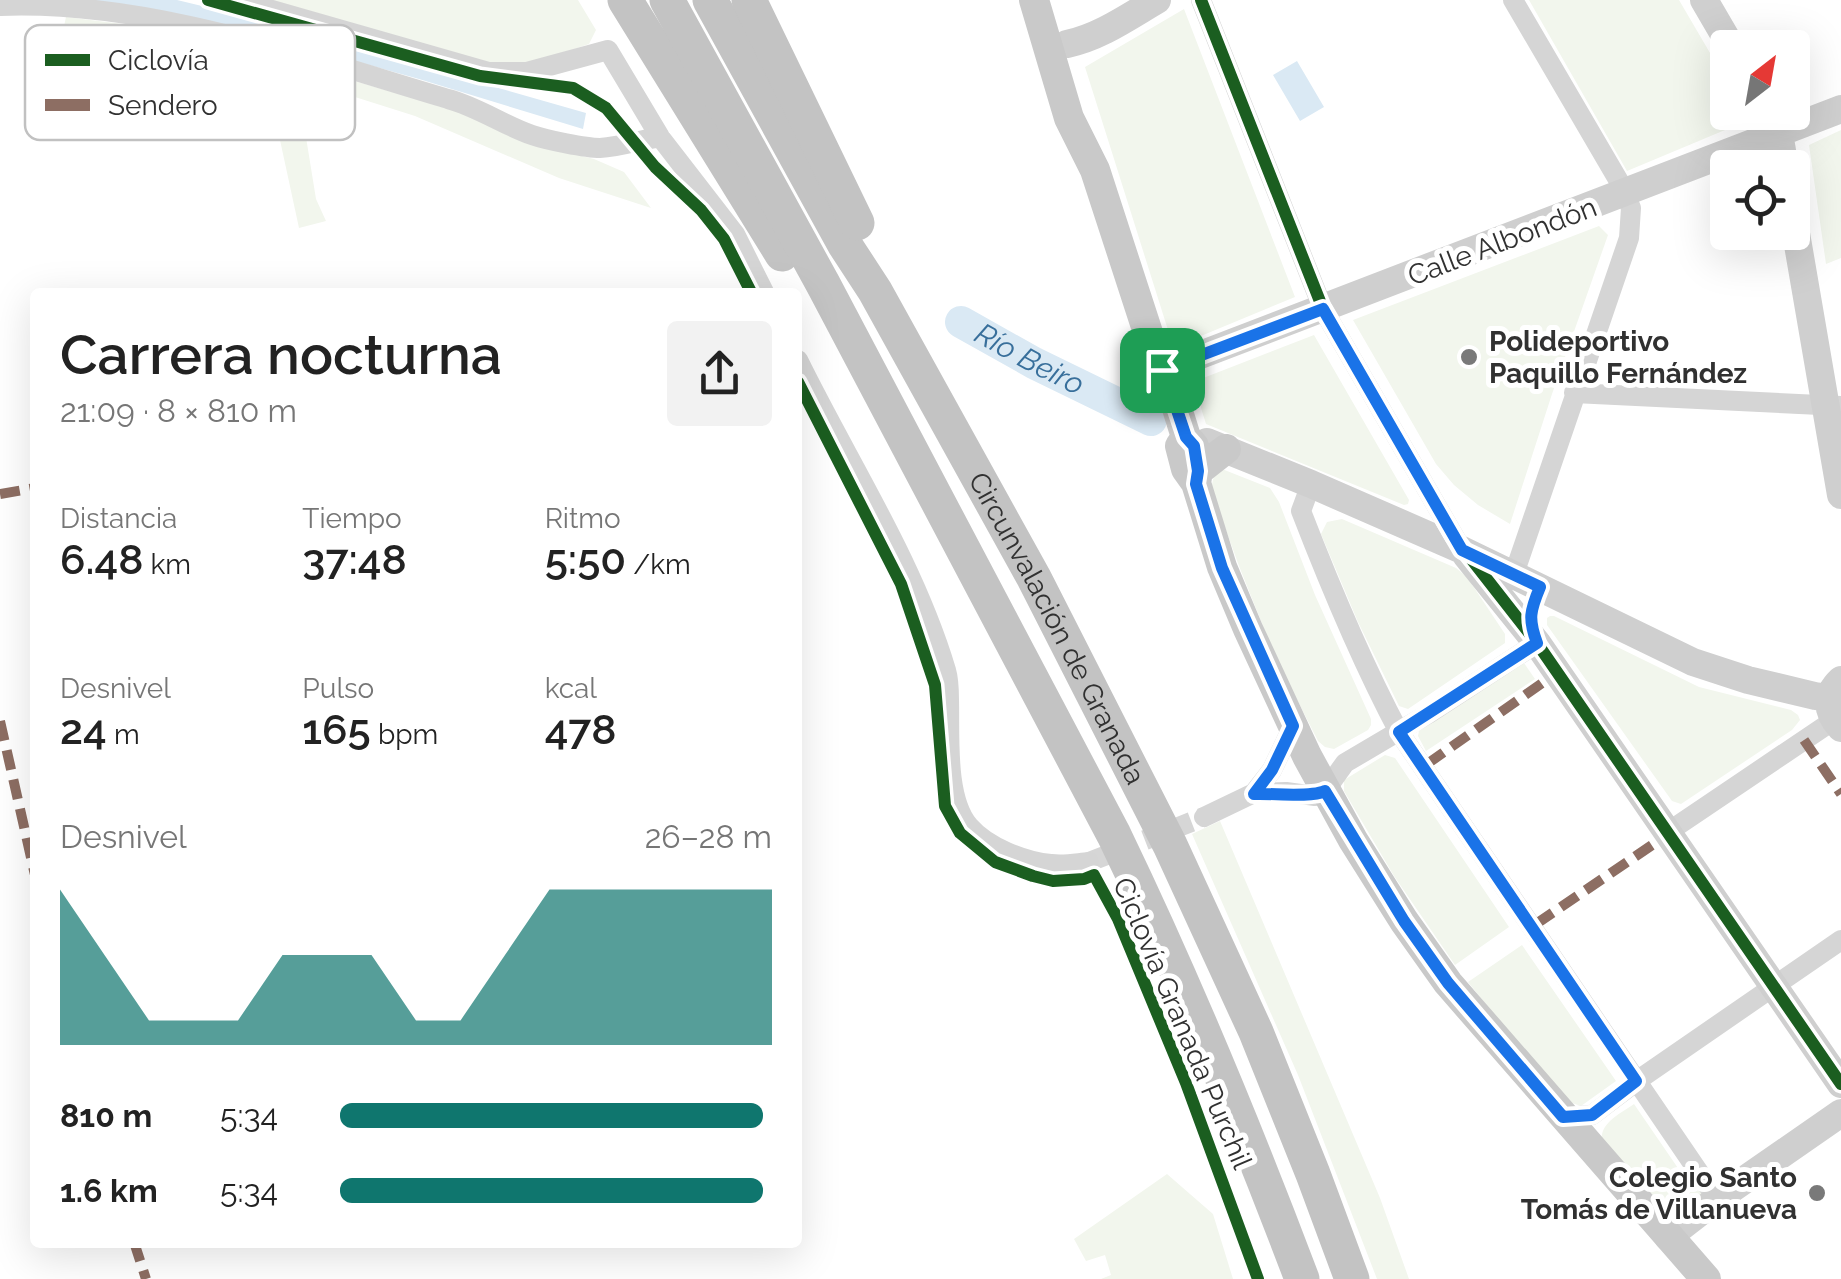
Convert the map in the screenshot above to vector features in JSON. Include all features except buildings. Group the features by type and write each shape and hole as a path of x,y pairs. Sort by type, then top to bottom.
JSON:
{"highway":[{"path":"625,0 809,297 851,336"},
{"name":"Circunvalación de Granada","path":"667,0 851,336 1146,901 1226,1086 1302,1279"},
{"name":"Circunvalación de Granada","path":"710,0 1034,578 1170,845 1256,1032 1352,1279"},
{"path":"749,0 862,232 876,292"}],"main road":[{"path":"1038,0 1046,4 1054,32 1067,44"},
{"path":"1038,0 1069,118 1095,170 1146,330 1170,389 1186,437 1180,446 1186,468 1197,477 1222,568 1325,791 1404,921 1448,983 1580,1124 1706,1279"},
{"path":"1056,0 1095,142 1095,170"},
{"path":"1197,477 1226,449"}],"street":[{"path":"237,0 324,25"},
{"path":"1067,44 1104,31 1156,0"},
{"path":"1201,0 1323,309 1462,550"},
{"path":"1506,586 1629,238 1632,208 1513,0"},
{"path":"1704,0 1722,30"},
{"path":"0,6 113,11 184,25"},
{"path":"355,34 489,72 528,72 608,50 660,137 735,234 762,288"},
{"path":"355,72 471,106 533,136 598,148 660,137"},
{"name":"Calle Albondón","path":"1810,115 1841,109"},
{"name":"Calle Albondón","path":"1162,370 1626,194 1759,130"},
{"path":"1801,250 1834,405 1841,495"},
{"path":"802,368 908,570 948,675 957,807 970,828 1016,855 1055,865 1089,862"},
{"path":"1574,393 1834,405"},
{"path":"1186,437 1226,449 1462,550 1506,586 1537,643 1841,1084"},
{"path":"1311,484 1301,511 1338,602 1399,732 1717,1199"},
{"path":"1506,586 1540,587 1693,662 1815,696 1836,706 1668,832"},
{"path":"1537,643 1530,612 1540,587"},
{"path":"1204,818 1254,794 1286,792 1315,796 1325,791 1345,763 1537,643"},
{"path":"1254,794 1272,770 1293,726"},
{"path":"1307,756 1345,763"},
{"path":"1580,1124 1841,940"},
{"path":"1668,1237 1841,1113"}],"shaded area":[{"path":"76,0 177,0 278,25 210,25"},
{"path":"264,0 578,0 596,30 589,44 527,65 492,67"},
{"path":"1529,0 1679,0 1710,53 1710,130 1725,130 1627,171"},
{"path":"1184,9 1295,297 1184,343 1175,340 1168,330 1085,67"},
{"path":"66,17 131,25 64,25"},
{"path":"355,47 586,113 583,129 355,61"},
{"path":"1297,61 1324,107 1300,121 1273,75"},
{"path":"355,81 469,114 537,145 594,159 624,172 651,208 559,178 415,116 355,97"},
{"path":"1841,130 1841,258 1826,264 1810,150 1809,145"},
{"path":"280,140 306,140 316,199 326,221 299,228"},
{"name":"Polideportivo Paquillo Fernández","path":"1599,226 1608,235 1510,524 1478,505 1436,464 1353,320"},
{"path":"1314,335 1408,504 1206,424 1193,382"},
{"path":"1222,469 1270,488 1279,502 1315,595 1371,719 1368,730 1334,749 1318,741 1275,656 1239,566 1211,489 1214,475"},
{"path":"1342,519 1456,568 1467,577 1505,634 1505,643 1408,709 1399,706 1321,534 1327,522"},
{"path":"1550,616 1699,687 1791,710 1800,720 1792,730 1681,804 1672,801 1547,625"},
{"path":"1524,663 1535,679 1426,751 1419,731"},
{"path":"1385,755 1395,758 1509,927 1455,965 1394,876 1344,791 1344,780"},
{"path":"1220,821 1380,1198 1409,1279 1377,1279 1298,1075 1192,834"},
{"path":"1522,945 1616,1081 1581,1106 1563,1100 1468,982"},
{"path":"1634,1104 1693,1190 1699,1187 1702,1192 1700,1200 1674,1222 1602,1142 1607,1124"},
{"path":"1167,1174 1213,1214 1233,1279 1101,1279 1111,1275 1105,1255 1086,1261 1074,1239"}],"waterway":[{"name":"Río Beiro","path":"961,322 1151,420"}],"tunnel":[{"path":"1089,862 1204,817"}],"marked path":[{"path":"0,494 30,489"},
{"path":"1427,764 1548,679"},
{"path":"0,721 30,853"},
{"path":"1804,740 1841,794"},
{"path":"1536,924 1658,841"},
{"path":"136,1248 146,1279"}],"cycle path":[{"path":"208,0 297,25"},
{"path":"1201,0 1323,309 1454,537 1537,643 1841,1084"},
{"path":"355,41 480,76 573,88 606,108 655,167 701,210 724,239 749,288"},
{"name":"Ciclovía Granada Purchil","path":"802,390 901,584 935,685 945,806 960,833 995,862 1053,881 1094,875 1118,919 1186,1083 1258,1279"}],"place":[{"name":"Polideportivo Paquillo Fernández","path":"1469,357"},
{"name":"Colegio Santo Tomás de Villanueva","path":"1817,1193"}],"route":[{"path":"1323,309 1462,550 1540,587 1530,612 1537,643 1399,732 1636,1081 1592,1115 1563,1117 1448,983 1404,921 1325,791 1315,796 1286,792 1254,794 1272,770 1293,726 1222,568 1196,484 1194,446 1186,437 1162,370 1323,309"}]}
